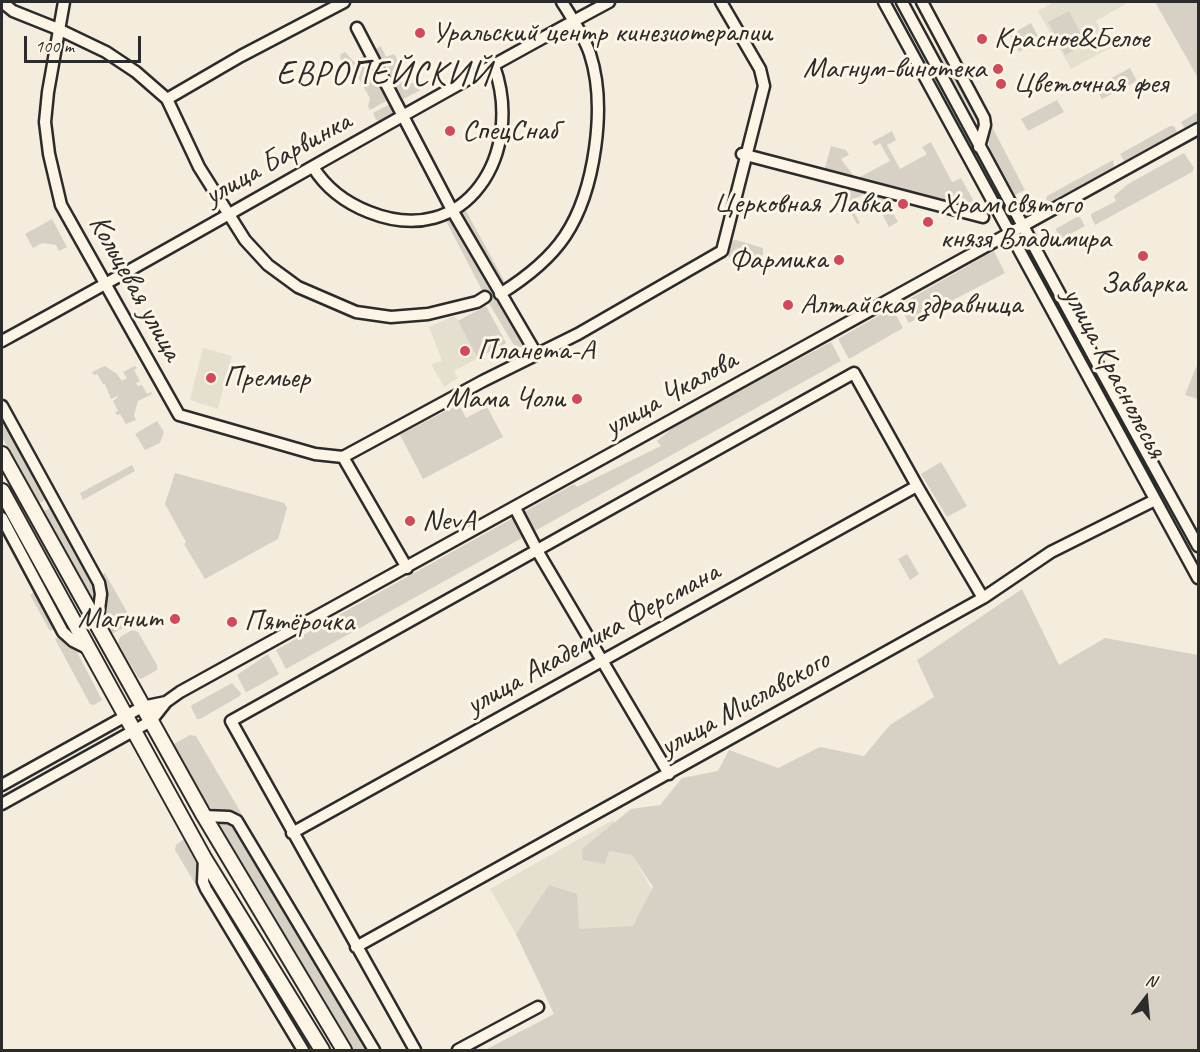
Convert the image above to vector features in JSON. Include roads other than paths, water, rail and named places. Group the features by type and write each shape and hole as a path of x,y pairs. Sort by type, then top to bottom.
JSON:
{"main road":[{"path":"2,454 204,816 344,1050"},
{"path":"2,491 204,858 322,1050"}],"street":[{"name":"Кольцевая улица","path":"64,2 45,122 49,153 61,205 179,415 315,453 343,458"},
{"path":"167,99 241,56 344,2"},
{"path":"500,294 519,283 545,259 564,236 581,205 592,166 598,122 590,55 562,2"},
{"name":"улица Барвинка","path":"2,341 106,285 331,155 404,117 609,2"},
{"path":"407,568 343,458 483,381 578,334 722,251 744,154 764,86 760,69 721,2"},
{"name":"улица Краснолесья","path":"884,2 1198,576"},
{"name":"улица Краснолесья","path":"902,2 1198,546"},
{"path":"922,2 984,118 985,126 980,147"},
{"path":"2,3 13,11 58,29 105,52 136,72 167,99 199,167 244,240 268,265 298,287 356,312 391,317 428,314 477,302 485,297"},
{"path":"357,28 452,210 534,351"},
{"path":"313,167 322,183 358,208 379,216 399,221 420,221 445,214 480,186 488,175 501,142 502,102 500,84 494,66"},
{"name":"улица Чкалова","path":"2,785 125,715 142,707 166,702 207,677 1198,129"},
{"path":"744,154 983,217"},
{"path":"415,1050 231,721 854,374 916,486 983,598"},
{"path":"2,406 99,583 101,594 97,625"},
{"name":"улица Академика Ферсмана","path":"292,833 916,486"},
{"name":"улица Миславского","path":"356,948 983,598 1051,552 1155,500"},
{"path":"515,508 538,552 669,774"},
{"path":"2,518 63,632 73,641 89,649"},
{"name":"улица Чкалова","path":"2,804 151,721 166,702"},
{"path":"204,816 229,817 237,821 374,1050"},
{"path":"204,858 203,882 206,889 303,1050"},
{"path":"458,1050 538,1007"}],"place":[{"name":"Уральский центр кинезиотерапии","path":"420,33"},
{"name":"Красное&Белое","path":"982,39"},
{"name":"Магнум-винотека","path":"998,69"},
{"name":"Цветочная фея","path":"1001,84"},
{"name":"СпецСнаб","path":"450,131"},
{"name":"Церковная Лавка","path":"903,204"},
{"name":"Храм святого князя Владимира","path":"928,222"},
{"name":"Заварка","path":"1143,256"},
{"name":"Фармика","path":"839,260"},
{"name":"Алтайская здравница","path":"788,305"},
{"name":"Планета-А","path":"465,351"},
{"name":"Премьер","path":"211,378"},
{"name":"Мама Чоли","path":"577,399"},
{"name":"NevA","path":"410,521"},
{"name":"Магнит","path":"175,619"},
{"name":"Пятёрочка","path":"232,622"}],"district":[{"name":"ЕВРОПЕЙСКИЙ","path":"384,75"}]}
